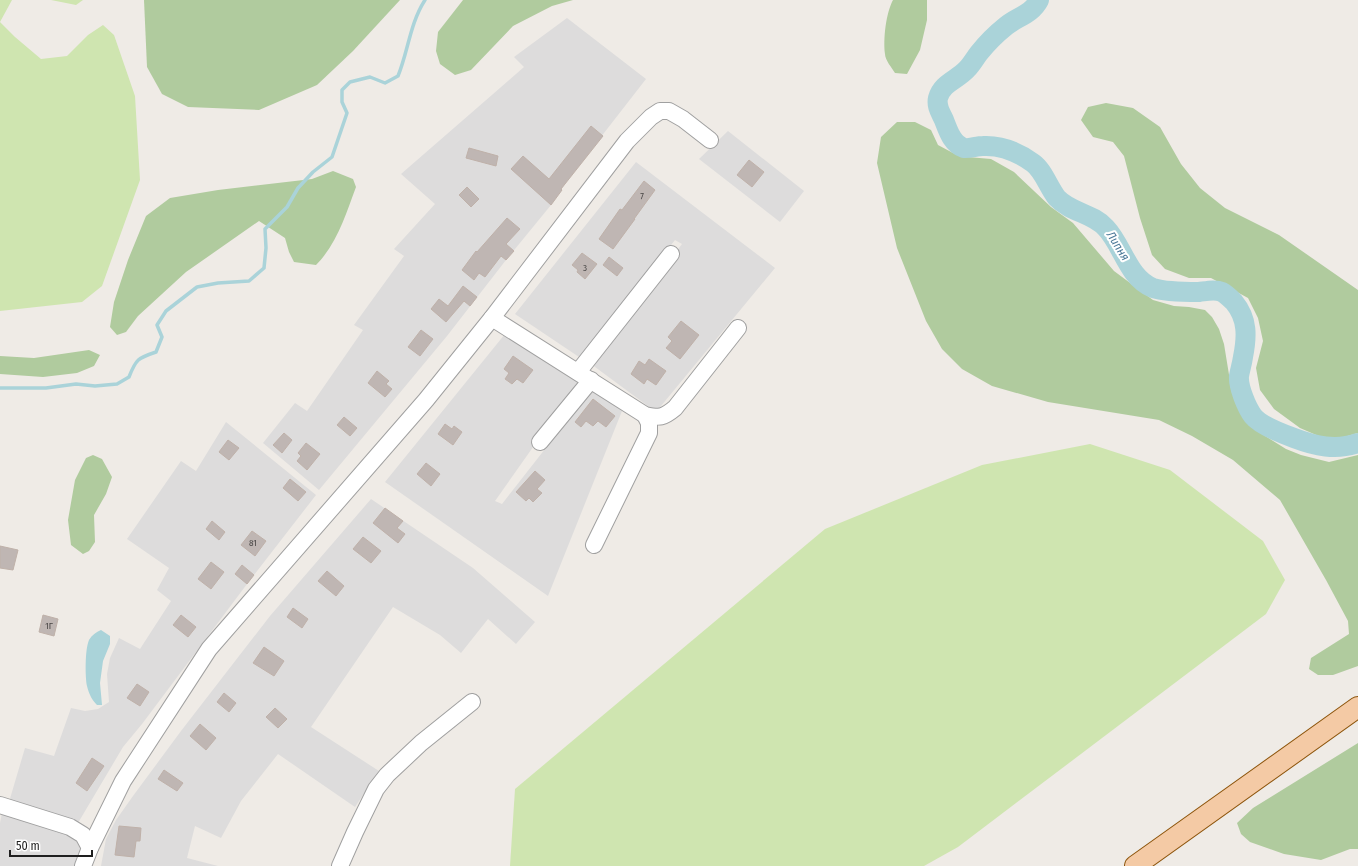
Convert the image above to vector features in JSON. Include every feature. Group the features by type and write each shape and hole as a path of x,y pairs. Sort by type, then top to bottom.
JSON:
{"main road":[{"path":"1136,866 1358,707"}],"street":[{"path":"83,866 90,848 123,781 209,649 426,400 492,318 626,141 651,117 660,111 669,111 683,119 710,140"},
{"path":"540,442 584,376 671,254"},
{"path":"492,318 645,415 658,418 666,416 675,408 738,328"},
{"path":"594,545 649,433 649,423 645,415"},
{"path":"340,866 376,789 387,775 420,743 472,702"},
{"path":"0,805 70,827 83,835 90,848"}],"shaded area":[{"path":"567,18 646,79 569,178 551,205 447,336 319,490 263,443 295,403 307,411 363,330 354,325 404,256 394,249 435,204 401,174 524,67 514,57"},
{"path":"728,131 804,191 780,222 699,159"},
{"path":"636,162 775,268 656,412 591,364 682,244 675,240 582,359 515,314"},
{"path":"505,334 579,382 495,501 502,504 592,389 622,411 548,596 385,482"},
{"path":"226,422 316,495 123,747 78,823 9,802 25,748 54,756 71,708 85,711 98,709 109,702 107,674 110,658 119,638 140,649 171,601 157,590 169,568 127,539 181,461 196,471"},
{"path":"371,499 473,568 535,622 516,644 488,619 461,653 440,635 393,607 311,727 379,771 355,807 278,754 241,801 221,838 195,826 187,858 218,866 101,866 106,839 116,820 133,796 270,616"},
{"path":"2,813 71,834 81,850 76,866 0,866 0,823"}],"green space":[{"path":"0,0 12,0 0,22"},
{"path":"51,0 83,0 76,5"},
{"path":"144,0 400,0 353,51 317,85 259,110 188,107 162,94 147,67"},
{"path":"463,0 573,0 552,6 513,26 471,70 455,75 440,64 436,51 438,32"},
{"path":"893,0 927,0 927,20 920,50 907,74 895,73 885,56 884,41 886,26"},
{"path":"0,22 41,59 67,56 88,35 103,25 114,35 135,96 140,180 102,286 82,302 0,311"},
{"path":"1106,103 1133,108 1160,127 1181,164 1200,188 1225,208 1279,235 1358,290 1358,433 1330,441 1300,428 1274,409 1260,390 1256,368 1263,341 1258,318 1248,298 1211,278 1189,278 1165,269 1152,255 1140,218 1124,156 1113,142 1093,137 1081,120 1088,107"},
{"path":"897,122 915,122 931,130 938,145 953,153 968,157 991,159 1014,172 1051,207 1073,223 1114,271 1153,300 1174,306 1205,310 1212,317 1219,329 1224,344 1232,393 1249,421 1262,434 1286,449 1301,455 1329,462 1358,455 1358,666 1333,675 1318,675 1309,669 1311,658 1349,634 1348,621 1280,500 1233,460 1192,436 1159,420 1048,402 992,386 962,369 942,349 926,321 897,248 877,163 881,137"},
{"path":"333,171 353,179 356,187 330,248 316,265 294,262 285,238 259,221 186,272 138,316 126,332 117,335 110,327 114,302 128,260 146,216 170,198 218,190 312,179"},
{"path":"89,350 100,355 94,366 77,373 43,377 0,374 0,356 34,358"},
{"path":"1090,444 1170,470 1263,541 1285,580 1266,614 958,847 924,866 510,866 515,789 825,529 982,465"},
{"path":"93,455 102,459 112,477 106,494 94,515 95,542 89,551 83,554 71,545 68,520 75,480 86,458"},
{"path":"1358,743 1358,849 1350,849 1321,860 1284,854 1250,842 1241,834 1237,823 1253,808"}],"water":[{"path":"101,630 110,636 110,644 103,661 100,683 102,705 97,705 91,697 87,686 86,656 89,640 94,634"}],"building":[{"path":"591,126 603,136 561,189 562,190 551,205 511,169 523,156 549,179"},
{"path":"469,148 498,156 496,166 466,158"},
{"path":"749,160 764,172 752,187 737,175"},
{"path":"644,181 655,190 613,249 599,239 620,209 622,210"},
{"path":"467,187 479,199 471,207 459,195"},
{"path":"507,218 520,229 506,244 514,251 506,260 501,256 485,277 479,273 474,280 462,270 476,251 477,252"},
{"path":"582,253 597,264 585,279 572,265"},
{"path":"609,257 623,268 617,276 603,265"},
{"path":"463,286 477,297 470,306 464,301 446,322 431,309 439,299 448,306"},
{"path":"681,321 699,335 680,359 666,348 672,341 668,337"},
{"path":"421,330 433,339 420,356 408,347"},
{"path":"513,356 533,370 523,383 517,379 512,384 505,379 509,373 504,369"},
{"path":"649,359 666,371 656,385 647,379 644,384 631,374 639,361 645,365"},
{"path":"377,371 389,381 386,384 392,389 385,397 368,383"},
{"path":"593,399 615,416 606,427 598,421 593,426 586,421 581,427 575,422"},
{"path":"344,417 357,428 350,436 337,425"},
{"path":"445,424 452,429 454,426 462,432 453,445 438,434"},
{"path":"284,433 292,440 282,453 273,445"},
{"path":"228,440 239,448 229,460 219,452"},
{"path":"306,443 320,454 307,470 297,461 301,456 298,453"},
{"path":"426,463 440,474 431,486 417,474"},
{"path":"535,471 545,480 537,489 542,493 533,502 529,498 526,501 516,492"},
{"path":"290,479 306,492 298,501 283,488"},
{"path":"385,508 403,521 397,528 405,534 398,543 373,523"},
{"path":"212,521 225,532 219,540 206,529"},
{"path":"252,531 266,541 255,556 241,545"},
{"path":"363,537 381,551 371,563 353,549"},
{"path":"0,546 18,550 13,570 0,568"},
{"path":"211,562 224,572 211,589 198,579"},
{"path":"242,565 254,575 247,584 235,574"},
{"path":"327,571 344,586 336,596 318,581"},
{"path":"293,608 308,619 302,628 287,617"},
{"path":"43,615 58,619 54,636 39,632"},
{"path":"181,615 196,627 188,637 173,625"},
{"path":"264,647 284,661 274,676 253,663"},
{"path":"137,684 149,692 140,706 127,698"},
{"path":"224,693 236,703 229,712 217,702"},
{"path":"275,708 287,719 278,728 266,717"},
{"path":"200,724 216,738 206,750 190,736"},
{"path":"92,758 104,766 87,791 76,783"},
{"path":"164,770 183,783 177,791 158,779"},
{"path":"119,826 141,828 140,841 136,841 134,857 115,855"}],"waterway":[{"path":"0,388 46,388 76,384 95,386 117,384 129,377 138,360 156,352 162,337 157,325 166,311 197,287 218,283 249,281 264,268 266,248 265,229 287,207 298,188 313,172 332,157 347,113 342,102 342,90 350,82 370,77 385,83 398,76 416,18 425,0"},
{"name":"Липня","path":"1039,0 1032,9 995,35 967,69 946,85 940,93 938,98 938,107 953,140 964,148 981,146 1003,148 1016,153 1033,163 1040,170 1057,198 1069,207 1095,219 1106,228 1112,235 1126,261 1144,283 1153,288 1170,291 1217,291 1222,292 1230,298 1239,308 1244,322 1246,335 1239,376 1240,386 1248,408 1256,419 1266,426 1284,434 1318,445 1342,447 1358,443"}]}
